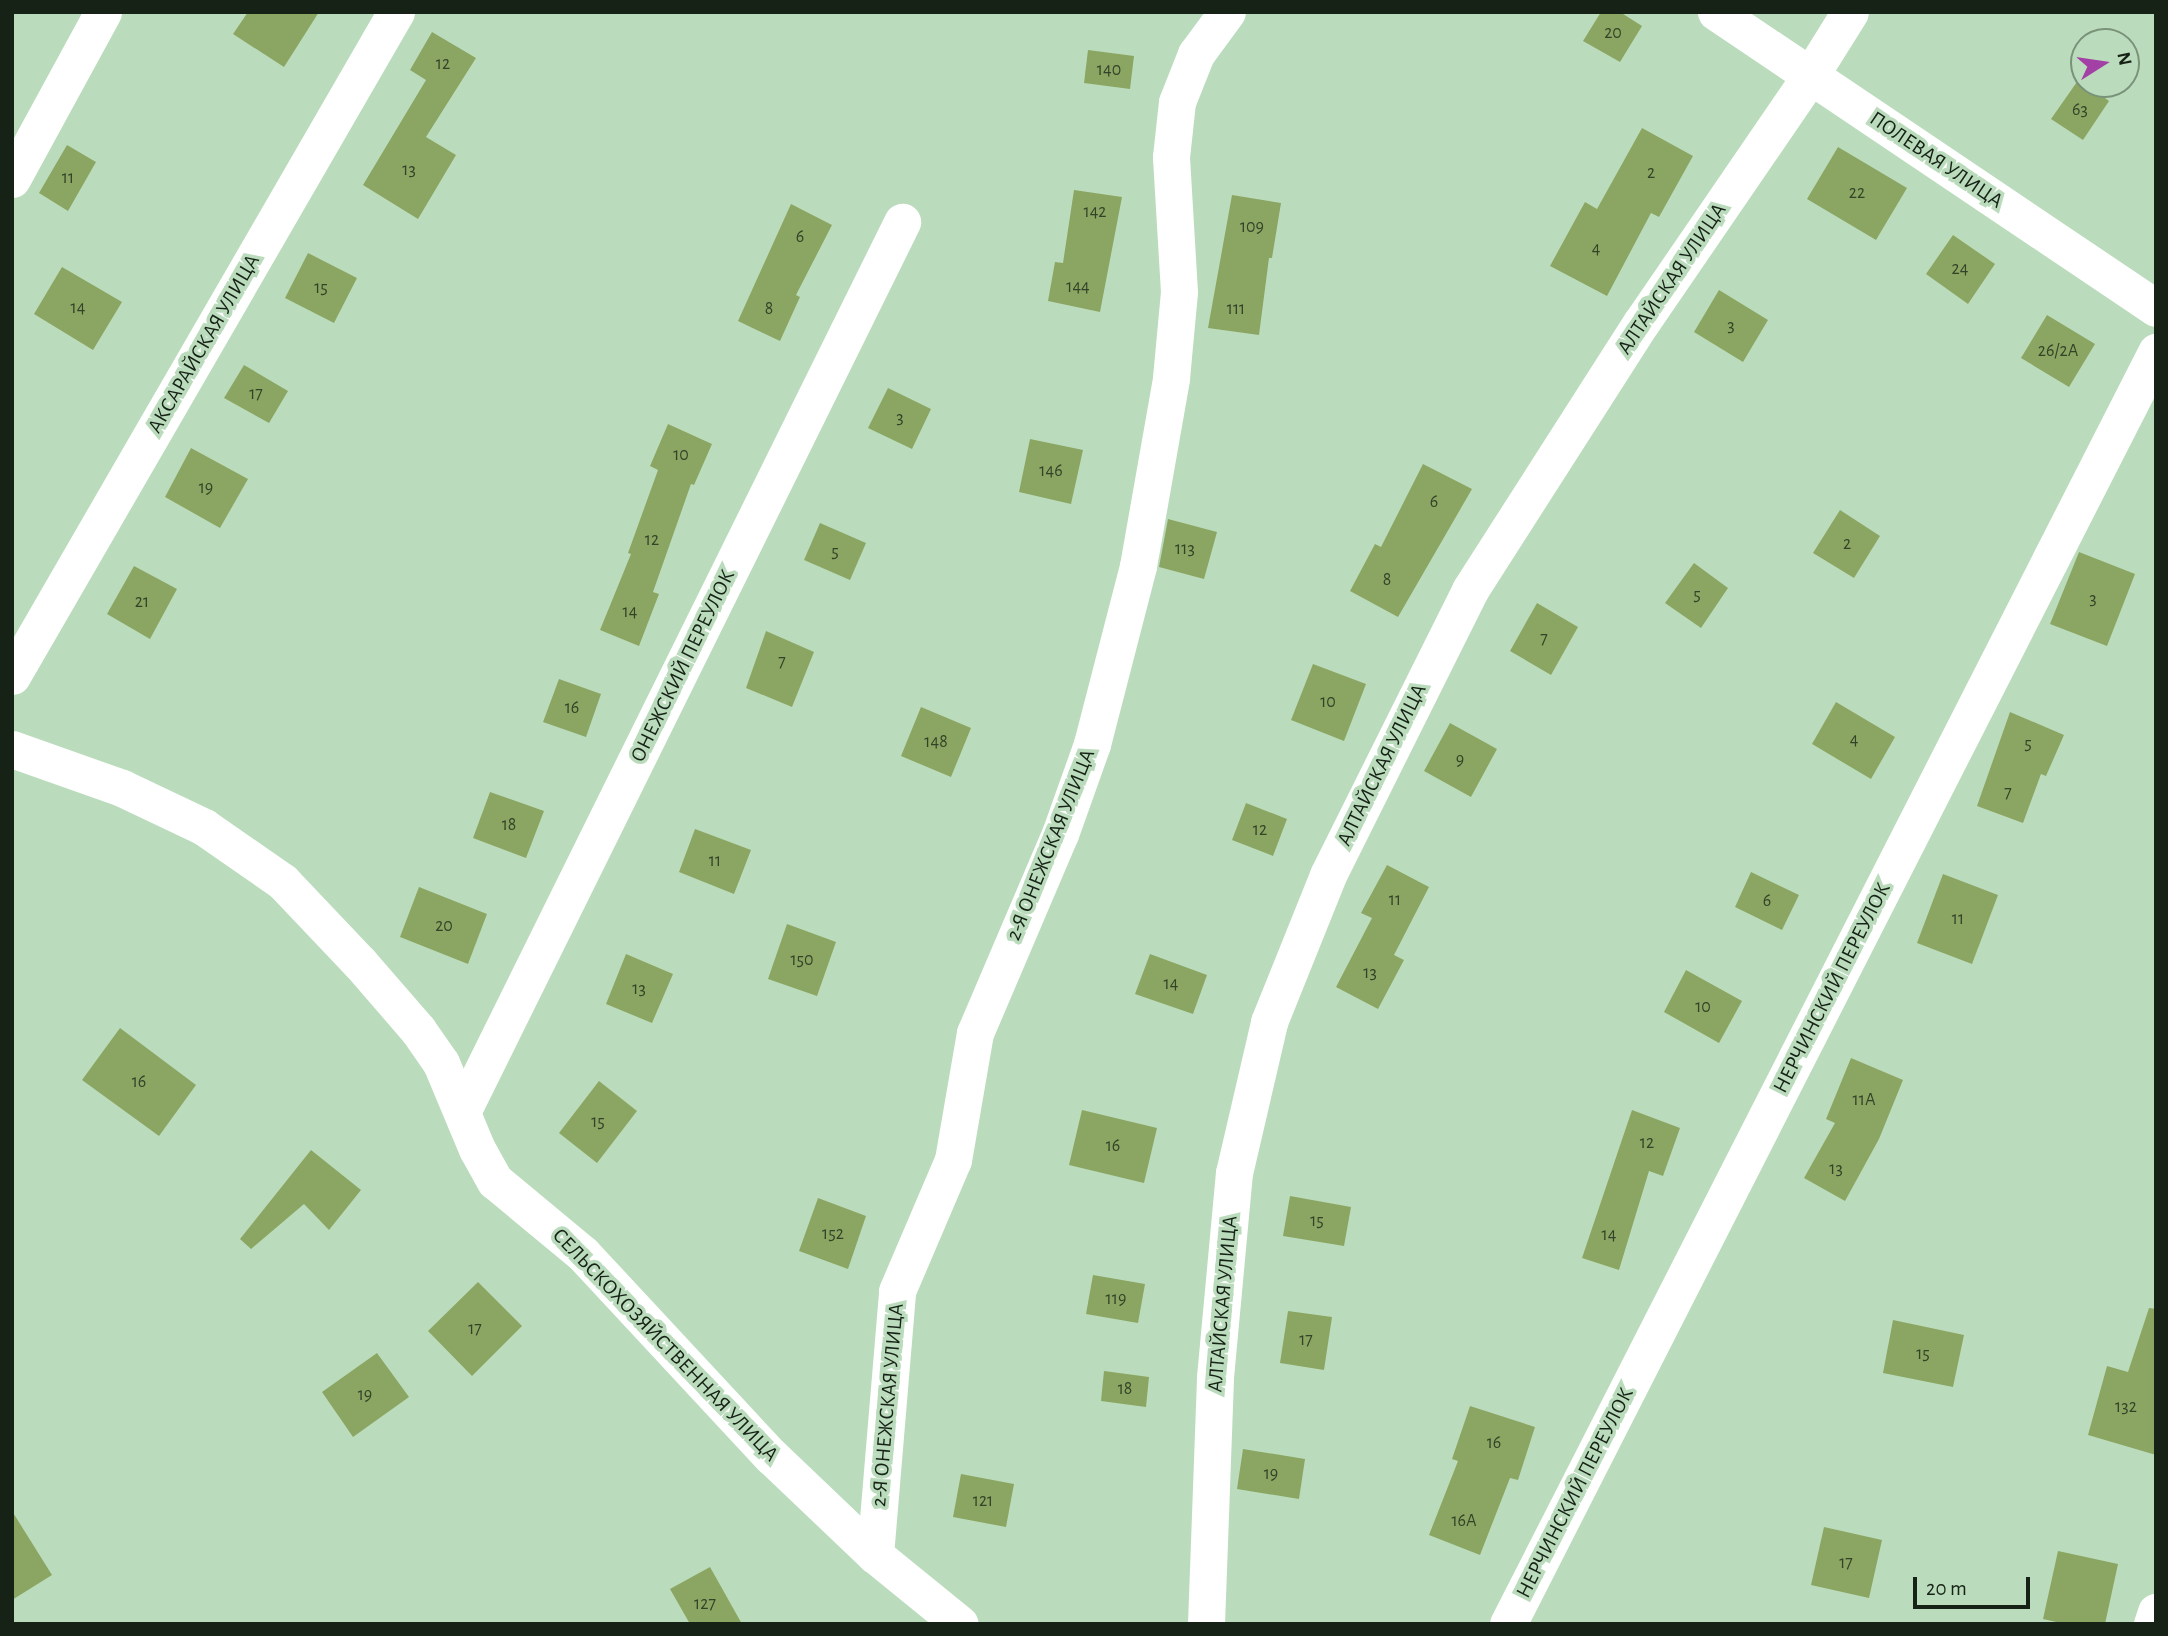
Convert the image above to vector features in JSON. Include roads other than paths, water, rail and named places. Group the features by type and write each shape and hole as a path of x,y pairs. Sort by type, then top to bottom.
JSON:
{"street":[{"path":"12,179 103,12"},
{"name":"АКСАРАЙСКАЯ УЛИЦА","path":"12,676 396,12"},
{"name":"2-Я ОНЕЖСКАЯ УЛИЦА","path":"875,1555 897,1291 953,1160 975,1033 999,971 1060,834 1092,744 1138,566 1171,377 1179,292 1171,157 1177,102 1196,54 1227,12"},
{"name":"ПОЛЕВАЯ УЛИЦА","path":"1716,12 2156,308"},
{"name":"АЛТАЙСКАЯ УЛИЦА","path":"1206,1624 1215,1377 1234,1173 1269,1023 1328,875 1470,590 1641,323 1810,76 1850,12"},
{"name":"ОНЕЖСКИЙ ПЕРЕУЛОК","path":"463,1110 902,222"},
{"name":"НЕРЧИНСКИЙ ПЕРЕУЛОК","path":"1508,1624 2156,352"},
{"name":"СЕЛЬСКОХОЗЯЙСТВЕННАЯ УЛИЦА","path":"12,750 122,788 204,827 283,882 360,963 418,1030 441,1063 463,1110 477,1149 495,1181 583,1254 771,1456 875,1555 960,1624"},
{"path":"2152,1624 2156,1612"}]}
